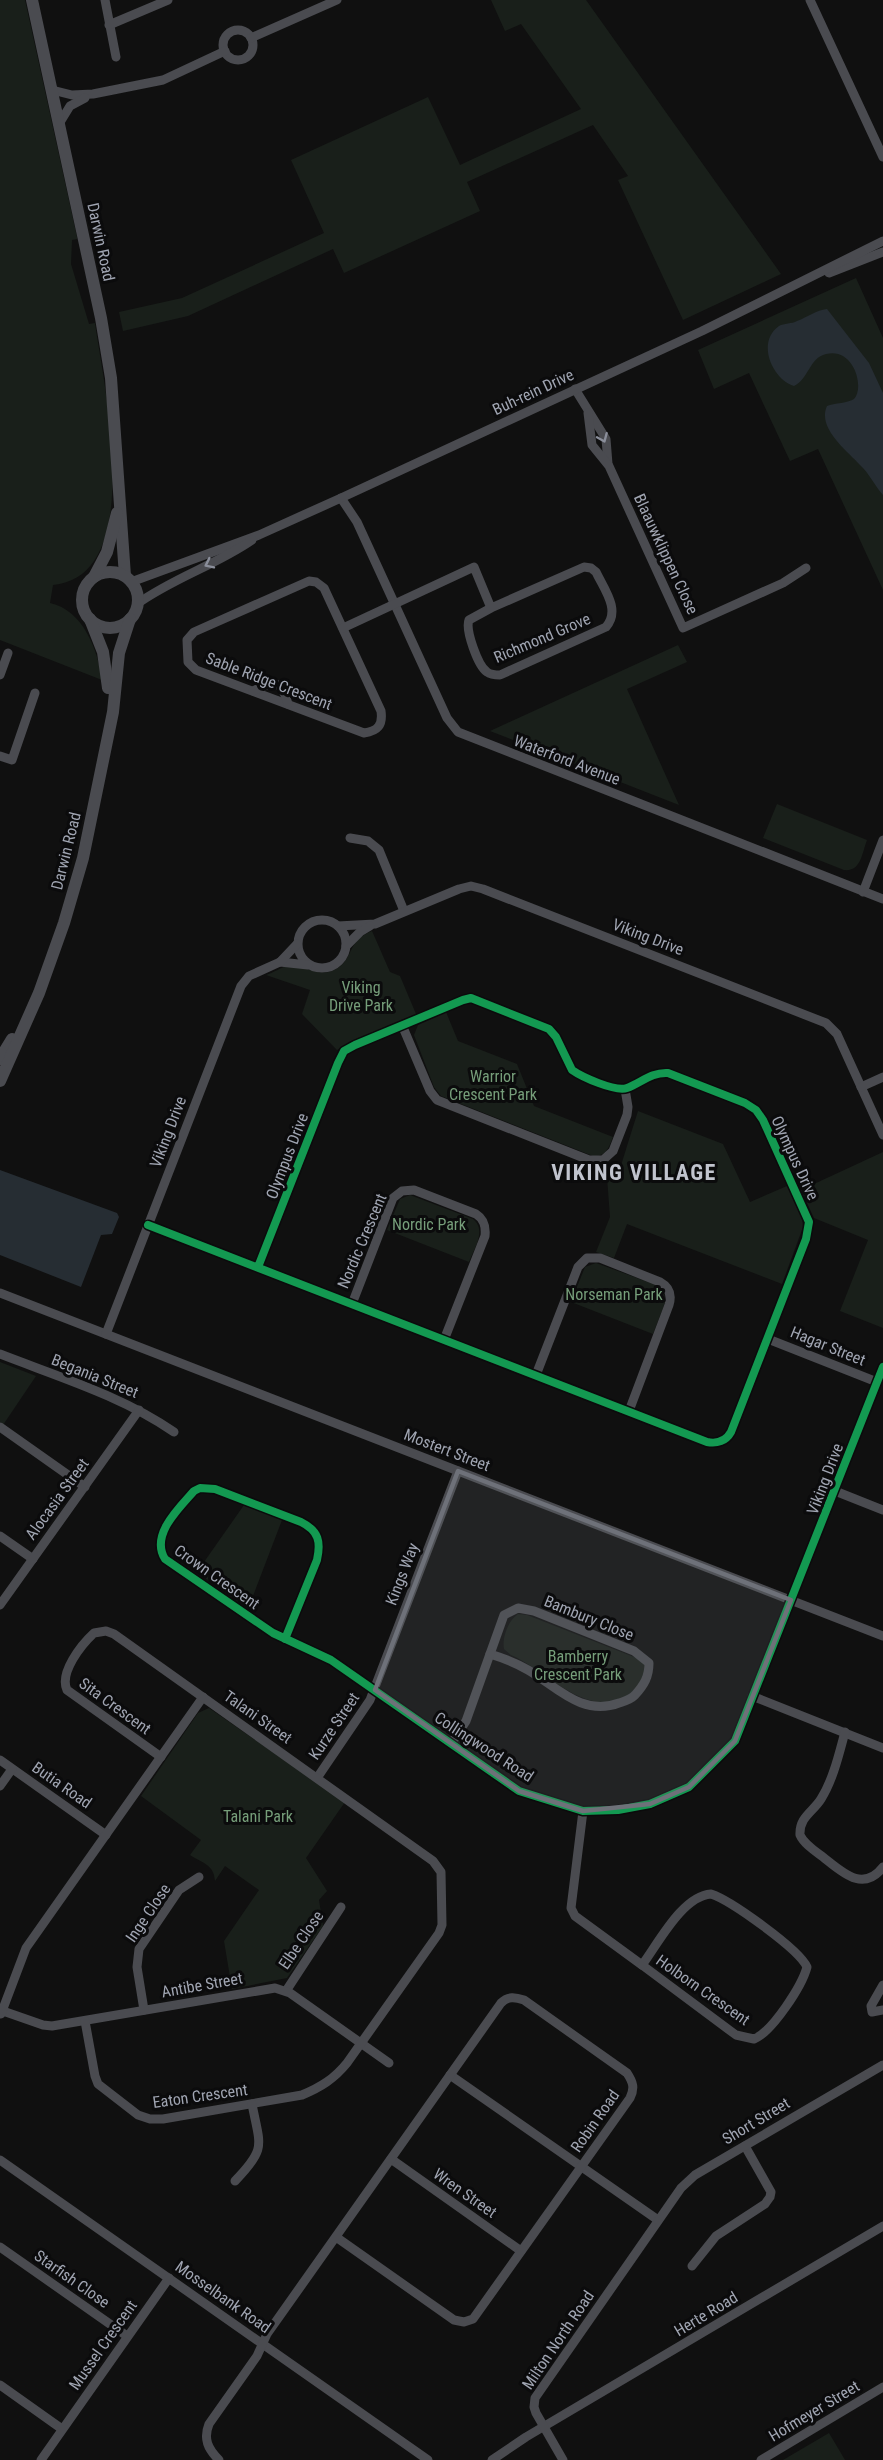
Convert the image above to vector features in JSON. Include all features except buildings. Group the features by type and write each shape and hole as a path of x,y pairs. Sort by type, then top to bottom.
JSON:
{"street":[{"name":"Darwin Road","path":"32,0 101,318 111,378 128,579"},
{"path":"105,0 116,57"},
{"path":"109,25 168,0"},
{"path":"251,38 337,0"},
{"path":"810,0 883,157"},
{"path":"243,31 251,38 253,50 245,58 234,59 225,51 224,40 232,32 243,31"},
{"path":"52,90 72,95 93,94 163,80 225,51"},
{"path":"59,124 69,106 93,94"},
{"name":"Buh-rein Drive","path":"128,579 259,535 818,275 828,267 883,241"},
{"name":"Buh-rein Drive","path":"818,275 883,252"},
{"name":"Blaauwklippen Close","path":"575,389 606,439 609,466"},
{"name":"Blaauwklippen Close","path":"588,413 592,445 609,466 684,628 783,583 806,568"},
{"name":"Darwin Road","path":"94,577 107,552 120,493"},
{"name":"Waterford Avenue","path":"345,496 453,728 463,735 883,899"},
{"name":"Buh-rein Drive","path":"137,604 158,589 238,550 259,535"},
{"path":"343,628 474,567 491,608"},
{"name":"Richmond Grove","path":"584,567 596,572 613,610 611,621 606,627 500,675 493,675 483,670 467,631 467,624 474,616 491,608 584,567"},
{"path":"110,572 128,579 135,588 137,604 130,619 114,627 97,624 90,619 82,597 84,589 94,577 110,572"},
{"name":"Sable Ridge Crescent","path":"309,581 316,582 324,588 381,711 382,720 379,728 364,733 253,691 196,670 188,662 187,640 194,632 309,581"},
{"name":"Darwin Road","path":"0,1059 15,1034 59,918 93,780 108,687 103,652 90,619"},
{"name":"Darwin Road","path":"0,1081 39,993 64,923 83,858 113,712 119,653 130,619"},
{"path":"0,675 8,653"},
{"path":"253,691 267,683 275,683 282,688 288,704"},
{"path":"0,756 12,760 35,693"},
{"path":"350,838 368,841 379,850 404,911"},
{"path":"863,892 883,840"},
{"name":"Viking Drive","path":"338,926 375,924 465,887 477,887 494,893 826,1023 837,1034 883,1135"},
{"path":"309,965 303,959 297,944 301,931 310,922 324,920 338,926 346,939 346,946"},
{"path":"280,962 325,968 333,966 339,961 346,946 360,932 375,924"},
{"name":"Viking Drive","path":"106,1334 241,986 249,976 280,962 297,944"},
{"name":"Olympus Drive","path":"148,1225 707,1442 716,1443 731,1432 809,1229 807,1215 760,1115 745,1103 668,1073 655,1074 625,1089 614,1088 572,1070 556,1037 545,1026 476,999 463,1000 349,1047 340,1057 258,1267"},
{"path":"402,1025 430,1091 437,1100 589,1160 603,1160 613,1151 628,1111 625,1089"},
{"path":"861,1087 883,1077"},
{"name":"Nordic Crescent","path":"352,1304 393,1198 402,1191 414,1190 476,1214 482,1219 485,1227 484,1236 444,1340"},
{"path":"536,1375 579,1267 587,1258 600,1258 660,1282 667,1287 671,1295 629,1411"},
{"name":"Mostert Street","path":"0,1293 883,1636"},
{"name":"Hagar Street","path":"768,1339 877,1382"},
{"name":"Begania Street","path":"0,1354 139,1410 174,1432"},
{"name":"Viking Drive","path":"791,1600 883,1367"},
{"name":"Alocasia Street","path":"0,1605 139,1410"},
{"path":"0,1427 85,1487"},
{"name":"Kings Way","path":"375,1690 459,1471"},
{"name":"Crown Crescent","path":"285,1639 317,1560 320,1550 318,1536 302,1522 215,1489 200,1488 194,1491 161,1534 161,1553 165,1559 273,1633 285,1639 331,1660 375,1690"},
{"path":"835,1491 883,1510"},
{"path":"0,1536 33,1559"},
{"name":"Collingwood Road","path":"375,1690 519,1791 583,1811 618,1810 650,1804 689,1787 735,1741 791,1600"},
{"name":"Bambury Close","path":"451,1744 466,1721 490,1654 504,1615 518,1608 534,1611 634,1651 649,1663 649,1672 644,1684 631,1698 609,1707 593,1707 556,1692 530,1671 490,1654"},
{"name":"Sita Crescent","path":"160,1757 69,1693 64,1678 72,1661 90,1636 101,1631 110,1632 203,1697"},
{"name":"Kurze Street","path":"317,1778 375,1690"},
{"path":"752,1696 883,1748"},
{"name":"Talani Street","path":"1,2012 26,1948 203,1697 433,1861 441,1872 443,1919 441,1929 361,2043"},
{"path":"845,1732 837,1762 821,1799 804,1817 800,1825 800,1835 810,1847 851,1878 866,1879 877,1874 883,1867"},
{"name":"Butia Road","path":"0,1760 106,1835"},
{"path":"0,1786 12,1768"},
{"name":"Holborn Crescent","path":"583,1811 571,1908 575,1916 736,2035 750,2039 759,2037 768,2031 803,1980 807,1967 797,1952 711,1894 695,1899 685,1906 642,1965"},
{"name":"Inge Close","path":"144,2010 137,1967 139,1949 179,1890 199,1877"},
{"name":"Elbe Close","path":"286,1991 341,1907"},
{"path":"883,1985 871,2006 872,2012 883,2010"},
{"name":"Antibe Street","path":"1,2012 48,2026 270,1988 286,1991"},
{"path":"286,1991 389,2063"},
{"name":"Robin Road","path":"219,2460 207,2445 207,2430 257,2356 262,2344 336,2237 501,2004 509,1998 524,2000 627,2073 632,2080 633,2088 630,2098 477,2314 468,2321 460,2322 336,2237"},
{"name":"Eaton Crescent","path":"85,2021 94,2076 98,2084 138,2115 156,2120 302,2095 322,2087 337,2075 361,2043"},
{"name":"Short Street","path":"658,2220 681,2188 695,2175 883,2065"},
{"path":"450,2075 658,2220"},
{"path":"235,2181 254,2161 258,2152 259,2145 252,2104"},
{"path":"692,2266 716,2236 765,2204 770,2197 771,2192 745,2145"},
{"name":"Wren Street","path":"391,2159 521,2251"},
{"name":"Mosselbank Road","path":"0,2160 428,2460"},
{"name":"Milton North Road","path":"563,2460 534,2407 540,2388 658,2220"},
{"name":"Herte Road","path":"544,2428 883,2226"},
{"name":"Starfish Close","path":"0,2247 128,2336"},
{"name":"Mussel Crescent","path":"41,2460 169,2278"},
{"path":"0,2385 62,2430"},
{"name":"Hofmeyer Street","path":"761,2460 883,2387"},
{"path":"492,2460 544,2428"}],"highlighted area":[{"path":"458,1471 791,1600 735,1741 689,1787 650,1804 583,1811 519,1791 375,1690"}],"green space":[{"path":"0,0 25,0 77,237 72,240 71,264 89,324 95,323 105,388 113,473 110,514 101,549 82,574 53,585 50,603 62,607 71,614 87,633 97,656 102,680 0,640"},
{"path":"491,0 586,0 781,274 683,320 618,180 628,176 593,125 467,182 480,211 344,273 333,249 188,316 123,331 119,312 182,298 324,233 291,160 428,97 460,165 581,109 521,24 505,31"},
{"path":"856,278 883,338 883,590 818,449 790,461 749,373 714,389 698,350"},
{"path":"678,645 687,662 627,689 679,805 490,731"},
{"path":"777,804 867,840 857,865 850,870 844,870 763,838"},
{"name":"Viking Drive Park","path":"372,931 390,972 400,976 416,1014 349,1042 337,1050 302,1014 310,990 266,975 288,966 317,972 334,970 345,962 358,940"},
{"name":"Warrior Crescent Park","path":"446,1012 458,1041 517,1064 534,1106 613,1137 606,1151 601,1155 593,1156 441,1096 434,1087 414,1035 418,1025"},
{"path":"638,1111 723,1144 750,1202 787,1186 802,1219 803,1227 782,1284 627,1224 614,1258 596,1252 610,1217 607,1177 617,1178"},
{"path":"883,1152 883,1328 840,1311 868,1240 814,1218 801,1190"},
{"name":"Nordic Park","path":"410,1195 473,1219 477,1223 478,1240 469,1262 387,1230 400,1199"},
{"name":"Norseman Park","path":"596,1263 659,1286 664,1291 665,1303 653,1334 571,1302 585,1267"},
{"path":"0,1362 36,1376 3,1425 0,1422"},
{"path":"244,1505 282,1520 248,1609 197,1572"},
{"name":"Bamberry Crescent Park","path":"518,1614 527,1615 639,1659 646,1666 643,1678 630,1694 615,1701 599,1702 568,1691 504,1649 506,1630"},
{"name":"Talani Park","path":"209,1708 345,1802 306,1858 327,1891 319,1900 323,1926 287,1978 232,1989 224,1941 259,1890 225,1866 215,1881 210,1867 190,1855 201,1840 141,1796 198,1713"},
{"path":"829,2433 845,2460 783,2460"}],"shaded area":[{"path":"827,309 869,363 883,393 883,495 863,468 834,438 826,422 827,406 852,400 857,394 857,378 850,362 836,353 820,356 803,379 794,386 779,376 770,359 769,341 772,333 779,326"},
{"path":"0,1170 117,1213 119,1217 112,1234 101,1235 81,1287 0,1255"}],"cycle path":[{"path":"148,1225 714,1443 724,1440 731,1432 806,1239 809,1222 763,1120 756,1110 745,1103 668,1073 651,1076 622,1089 599,1083 572,1070 556,1037 549,1029 471,998 344,1051 258,1267"},
{"path":"285,1639 317,1560 319,1548 315,1533 301,1522 215,1489 200,1488 194,1491 174,1514 164,1531 161,1550 165,1559 273,1633 331,1660 519,1791 583,1811 618,1810 650,1804 689,1787 735,1741 883,1367"}],"district":[{"name":"VIKING VILLAGE","path":"634,1172"}]}
